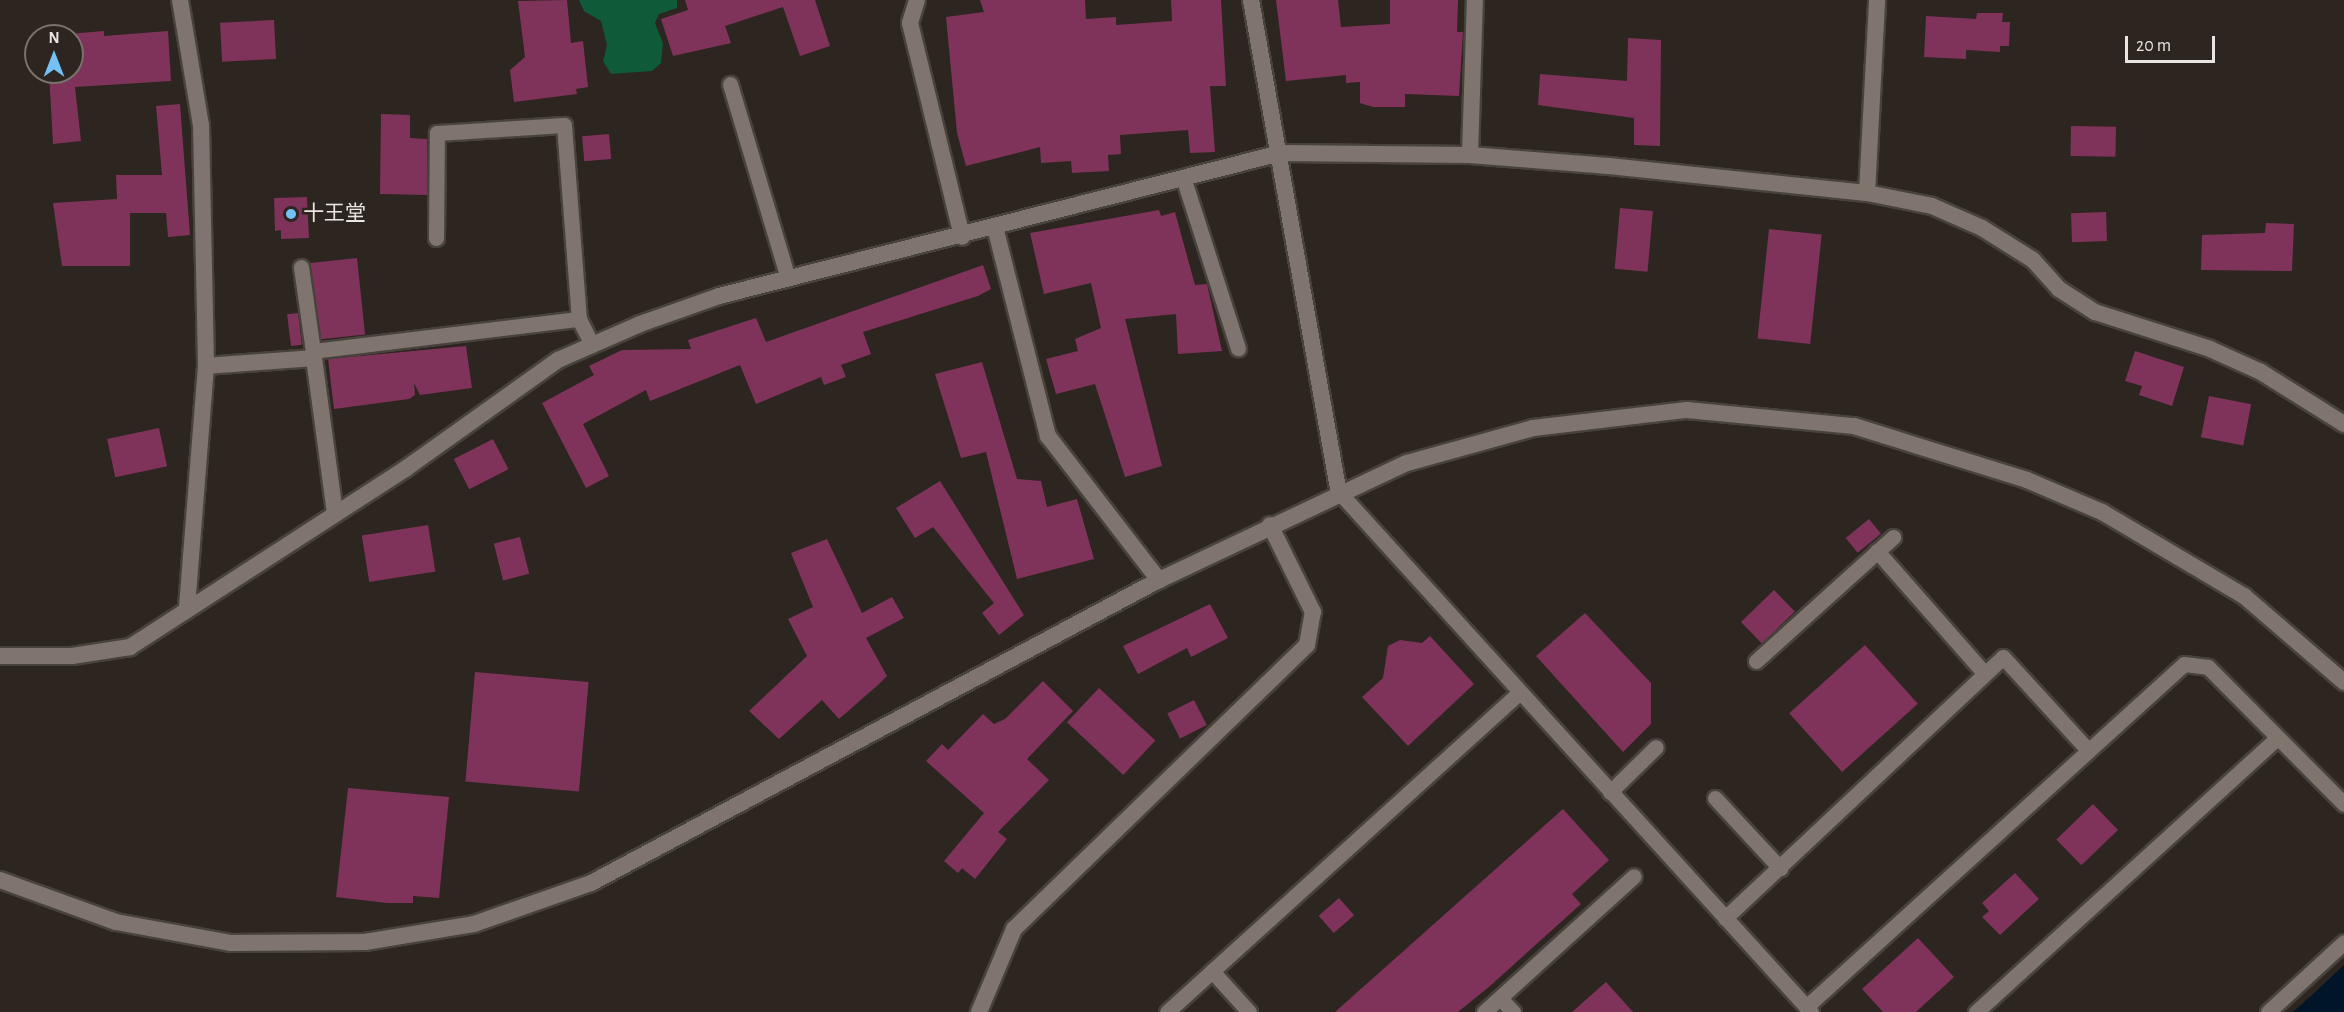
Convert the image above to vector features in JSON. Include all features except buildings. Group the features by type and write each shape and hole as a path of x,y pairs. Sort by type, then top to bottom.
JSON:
{"street":[{"path":"180,0 201,125 206,366 187,610"},
{"path":"917,0 910,23 962,237"},
{"path":"1251,0 1281,153 1339,492"},
{"path":"1470,155 1475,0"},
{"path":"1867,193 1877,0"},
{"path":"0,656 72,656 130,647 335,513 558,360 592,345 719,296 962,237 1281,153 1470,155 1867,193 1932,206 1982,228 2095,312 2251,367 2344,424"},
{"path":"995,227 1048,436 1159,580"},
{"path":"206,366 313,354 335,513"},
{"path":"0,880 116,922 230,943 365,942 474,924 591,883 1159,580 1339,492 1462,445 1606,417 1687,410 1854,426 1940,449 2102,512 2244,596 2344,682"},
{"path":"979,1012 1014,929 1307,645 1313,612 1270,525"}],"lane":[{"path":"730,84 789,279"},
{"path":"436,238 437,133 564,125 579,318 592,345"},
{"path":"1183,177 1238,348"},
{"path":"300,267 313,354 579,318"},
{"path":"1339,492 1808,1010 2184,664 2208,667 2344,804"},
{"path":"1756,661 1893,537"},
{"path":"1877,551 1984,673"},
{"path":"1725,918 2003,657 2088,750"},
{"path":"1167,1012 1520,692"},
{"path":"1976,1012 2277,738"},
{"path":"1610,792 1656,747"},
{"path":"1715,798 1780,868"},
{"path":"1484,1012 1634,876"},
{"path":"2268,1012 2344,942"},
{"path":"1212,972 1249,1012"},
{"path":"1500,998 1513,1012"}],"green space":[{"path":"579,0 677,0 677,8 659,14 655,23 663,43 661,63 652,71 611,74 603,61 607,45 601,21 584,11"}],"water":[{"path":"2344,965 2344,1012 2293,1012 2312,995"}],"place":[{"name":"十王堂","path":"291,214"}]}
